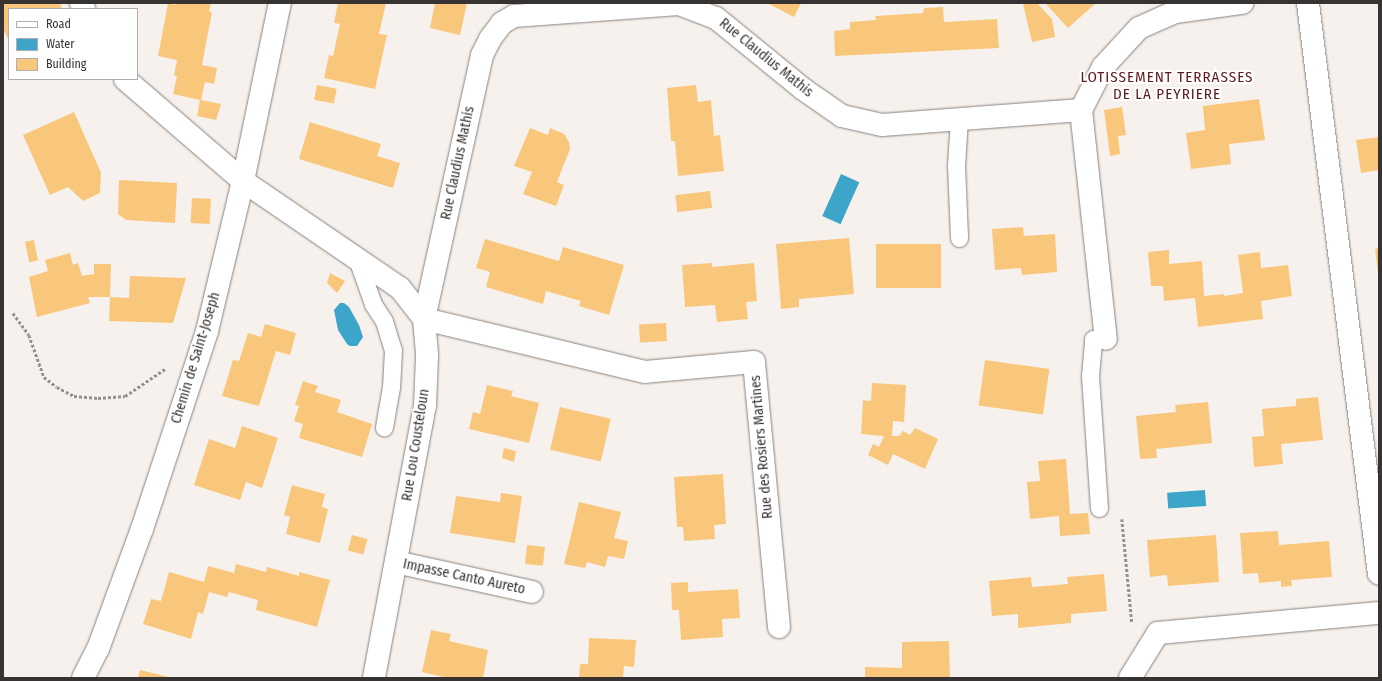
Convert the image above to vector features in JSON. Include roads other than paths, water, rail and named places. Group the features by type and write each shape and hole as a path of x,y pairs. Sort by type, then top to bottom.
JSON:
{"street":[{"name":"Chemin de Saint-Joseph","path":"83,678 98,649 142,529 207,331 243,181 280,3"},
{"path":"1106,339 1080,110 1103,67 1139,28 1175,12 1242,3"},
{"path":"1308,3 1379,574"},
{"name":"Rue Claudius Mathis","path":"424,319 482,55 490,39 502,23 514,16 679,4 716,18 803,89 842,116 882,125 1080,110"},
{"path":"126,80 243,181 400,288 424,319"},
{"name":"Rue Lou Cousteloun","path":"374,678 425,405 427,356 424,319"},
{"name":"Rue des Rosiers Martines","path":"424,319 645,372 754,362 779,627"},
{"name":"Impasse Canto Aureto","path":"396,562 532,592"},
{"path":"1130,678 1158,633 1379,613"}],"lane":[{"path":"958,119 956,165 959,238"},
{"path":"357,259 373,304 384,321 393,350 391,387 384,427"},
{"path":"1099,508 1090,376 1093,340 1106,339"}],"water":[{"path":"841,174 859,182 841,224 822,216"},
{"path":"340,303 344,303 349,307 359,325 363,337 357,346 350,346 347,344 338,330 334,310"},
{"path":"1205,490 1206,506 1168,509 1167,493"}],"district":[{"name":"LOTISSEMENT TERRASSES DE LA PEYRIERE","path":"1167,86"}]}
